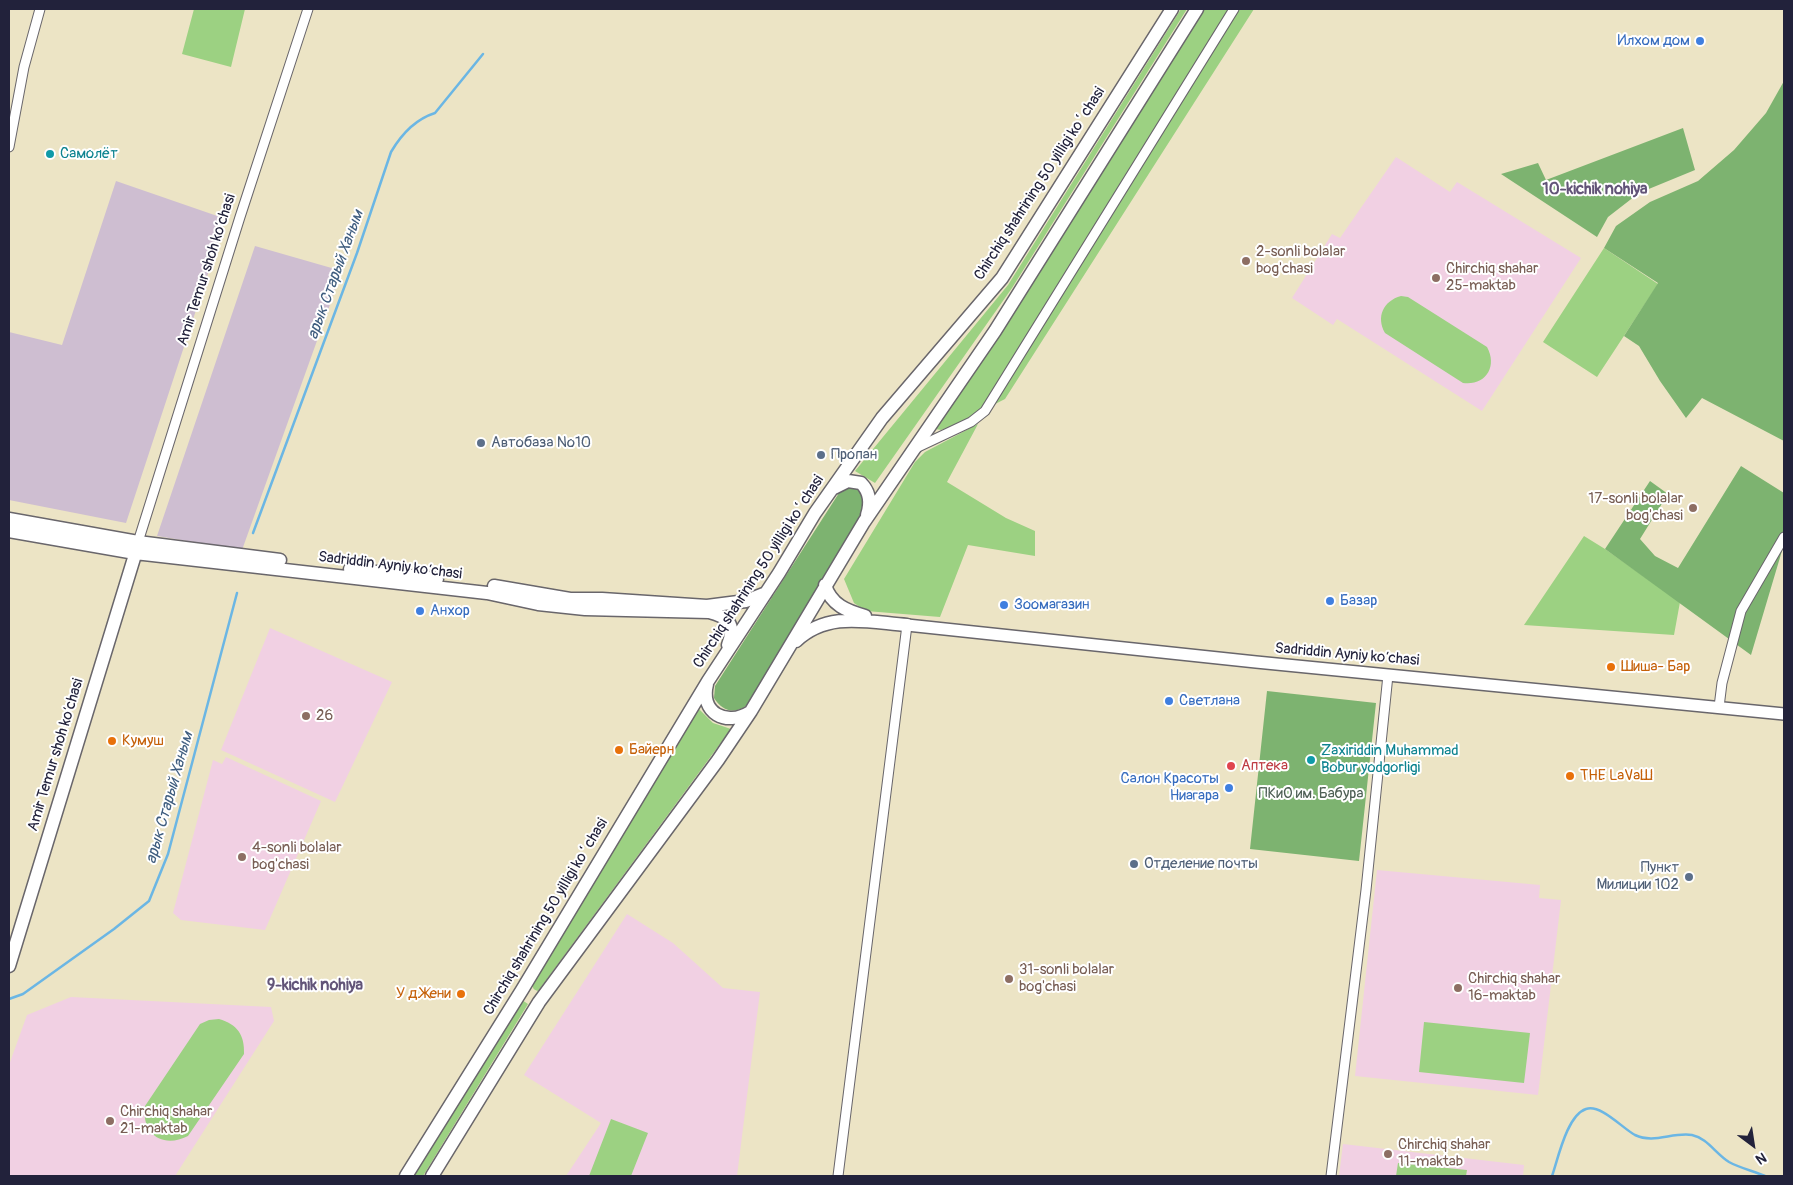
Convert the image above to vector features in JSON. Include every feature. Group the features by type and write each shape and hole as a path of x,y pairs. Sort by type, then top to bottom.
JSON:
{"main road":[{"name":"Chirchiq shahrining 50 yilligi koʻchasi","path":"406,1176 522,990 708,681 826,497 882,418 1002,278 1172,9"},
{"path":"432,1176 539,1002 718,760 751,710 864,522 994,331 1196,9"},
{"path":"826,497 834,487 844,482 852,480 861,483 867,490 869,499 869,509 864,522"},
{"name":"Sadriddin Ayniy ko‘chasi","path":"9,519 137,548 489,586 570,599 602,599 707,606 746,601 766,593"},
{"name":"Sadriddin Ayniy ko‘chasi","path":"9,530 487,593 538,604 576,608 687,613 709,612 726,618 731,626 731,639 724,657"},
{"name":"Amir Temur shoh ko‘chasi","path":"9,966 137,548"},
{"path":"825,585 828,594 834,601 850,612 906,625"},
{"path":"789,648 805,633 832,621 850,620 906,625"},
{"path":"708,681 705,691 706,701 718,715 726,718 735,718 751,710"},
{"path":"522,990 539,1002"}],"street":[{"path":"9,147 24,67 40,9"},
{"name":"Amir Temur shoh ko‘chasi","path":"137,548 240,217 308,9"},
{"path":"912,450 971,422 985,411 1232,10"},
{"path":"1719,708 1722,683 1741,611 1784,538"},
{"path":"838,1176 906,625"},
{"name":"Sadriddin Ayniy ko‘chasi","path":"906,625 1256,662 1784,714"},
{"path":"1331,1176 1366,890 1388,675"}],"shaded area":[{"name":"Chirchiq shahar 25-maktab","path":"1396,157 1450,192 1457,182 1581,258 1482,411 1337,319 1333,325 1292,298 1332,234 1340,238"},
{"path":"116,181 226,219 126,523 9,500 9,332 62,345"},
{"path":"255,246 342,271 242,550 157,536"},
{"name":"26","path":"270,628 392,682 335,802 221,750"},
{"name":"4-sonli bolalar bog'chasi","path":"226,757 321,801 265,930 181,920 173,913 213,760 222,764"},
{"name":"Chirchiq shahar 16-maktab","path":"1377,870 1540,885 1539,898 1561,900 1538,1095 1355,1076"},
{"path":"627,914 673,943 723,988 760,992 737,1176 566,1176 601,1123 524,1075"},
{"name":"Chirchiq shahar 21-maktab","path":"71,997 271,1007 274,1021 175,1176 9,1176 9,1065 27,1015"},
{"name":"Chirchiq shahar 11-maktab","path":"1343,1144 1524,1165 1523,1176 1339,1176"}],"green space":[{"path":"194,9 245,9 231,67 182,54"},
{"path":"1181,9 1187,9 1012,288 875,483 855,471 1008,285"},
{"path":"1202,9 1254,9 1005,399 950,427 941,430 935,429"},
{"path":"1784,81 1784,441 1702,398 1686,418 1660,381 1639,346 1624,336 1658,283 1604,248 1616,226 1650,202 1698,181 1734,150 1766,113"},
{"path":"1683,128 1695,170 1639,193 1608,217 1597,237 1501,174 1538,163 1546,180"},
{"path":"1604,248 1658,284 1597,377 1543,342"},
{"path":"1401,296 1408,297 1487,347 1491,361 1487,374 1478,381 1463,383 1385,333 1381,321 1383,310 1395,298"},
{"path":"978,424 947,482 1006,518 1035,531 1035,556 968,545 940,617 866,611 854,603 844,579 915,462 925,452"},
{"path":"1741,466 1784,493 1784,544 1751,655 1605,549 1650,481 1668,494 1640,539 1655,556 1678,568"},
{"path":"848,487 857,488 862,494 864,509 747,705 733,711 725,709 714,698 715,686 839,493"},
{"path":"1584,536 1680,602 1674,635 1524,625"},
{"name":"ПКиО им. Бабура","path":"1267,691 1376,703 1359,861 1250,849"},
{"path":"699,709 713,723 731,729 538,991 535,990 533,984"},
{"path":"522,1000 528,1004 423,1176 414,1176"},
{"path":"219,1019 231,1024 239,1031 243,1041 244,1054 188,1136 179,1140 162,1140 150,1131 145,1116 145,1106 200,1024 209,1020"},
{"path":"1424,1022 1530,1033 1524,1083 1419,1072"},
{"path":"611,1119 648,1133 631,1176 589,1176"},
{"path":"1398,1163 1467,1170 1466,1176 1396,1176"}],"waterway":[{"name":"арык Старый Ханым","path":"253,533 357,253 391,152 410,128 422,119 435,113 483,54"},
{"name":"арык Старый Ханым","path":"9,999 23,994 114,929 149,901 168,854 237,593"},
{"path":"1552,1176 1568,1128 1579,1113 1592,1108 1605,1113 1630,1132 1642,1137 1656,1138 1692,1135 1702,1139 1729,1162 1765,1176"}],"place":[{"name":"Илхом дом","path":"1700,41"},
{"name":"Самолёт","path":"50,154"},
{"name":"2-sonli bolalar bog'chasi","path":"1246,261"},
{"name":"Chirchiq shahar 25-maktab","path":"1436,278"},
{"name":"Автобаза №10","path":"481,443"},
{"name":"Пропан","path":"821,455"},
{"name":"17-sonli bolalar bog'chasi","path":"1693,508"},
{"name":"Базар","path":"1330,601"},
{"name":"Зоомагазин","path":"1004,605"},
{"name":"Анхор","path":"420,611"},
{"name":"Шиша- Бар","path":"1611,667"},
{"name":"Светлана","path":"1169,701"},
{"name":"26","path":"306,716"},
{"name":"Кумуш","path":"112,741"},
{"name":"Байерн","path":"619,750"},
{"name":"Zaxiriddin Muhammad Bobur yodgorligi","path":"1311,760"},
{"name":"Аптека","path":"1231,766"},
{"name":"THE LaVaШ","path":"1570,776"},
{"name":"Салон Красоты Ниагара","path":"1229,788"},
{"name":"4-sonli bolalar bog'chasi","path":"242,857"},
{"name":"Отделение почты","path":"1134,864"},
{"name":"Пункт Милиции 102","path":"1689,877"},
{"name":"31-sonli bolalar bog'chasi","path":"1009,979"},
{"name":"Chirchiq shahar 16-maktab","path":"1458,988"},
{"name":"У д.Жени","path":"461,994"},
{"name":"Chirchiq shahar 21-maktab","path":"110,1121"},
{"name":"Chirchiq shahar 11-maktab","path":"1388,1154"}],"district":[{"name":"10-kichik nohiya","path":"1595,190"},
{"name":"9-kichik nohiya","path":"315,986"}]}
